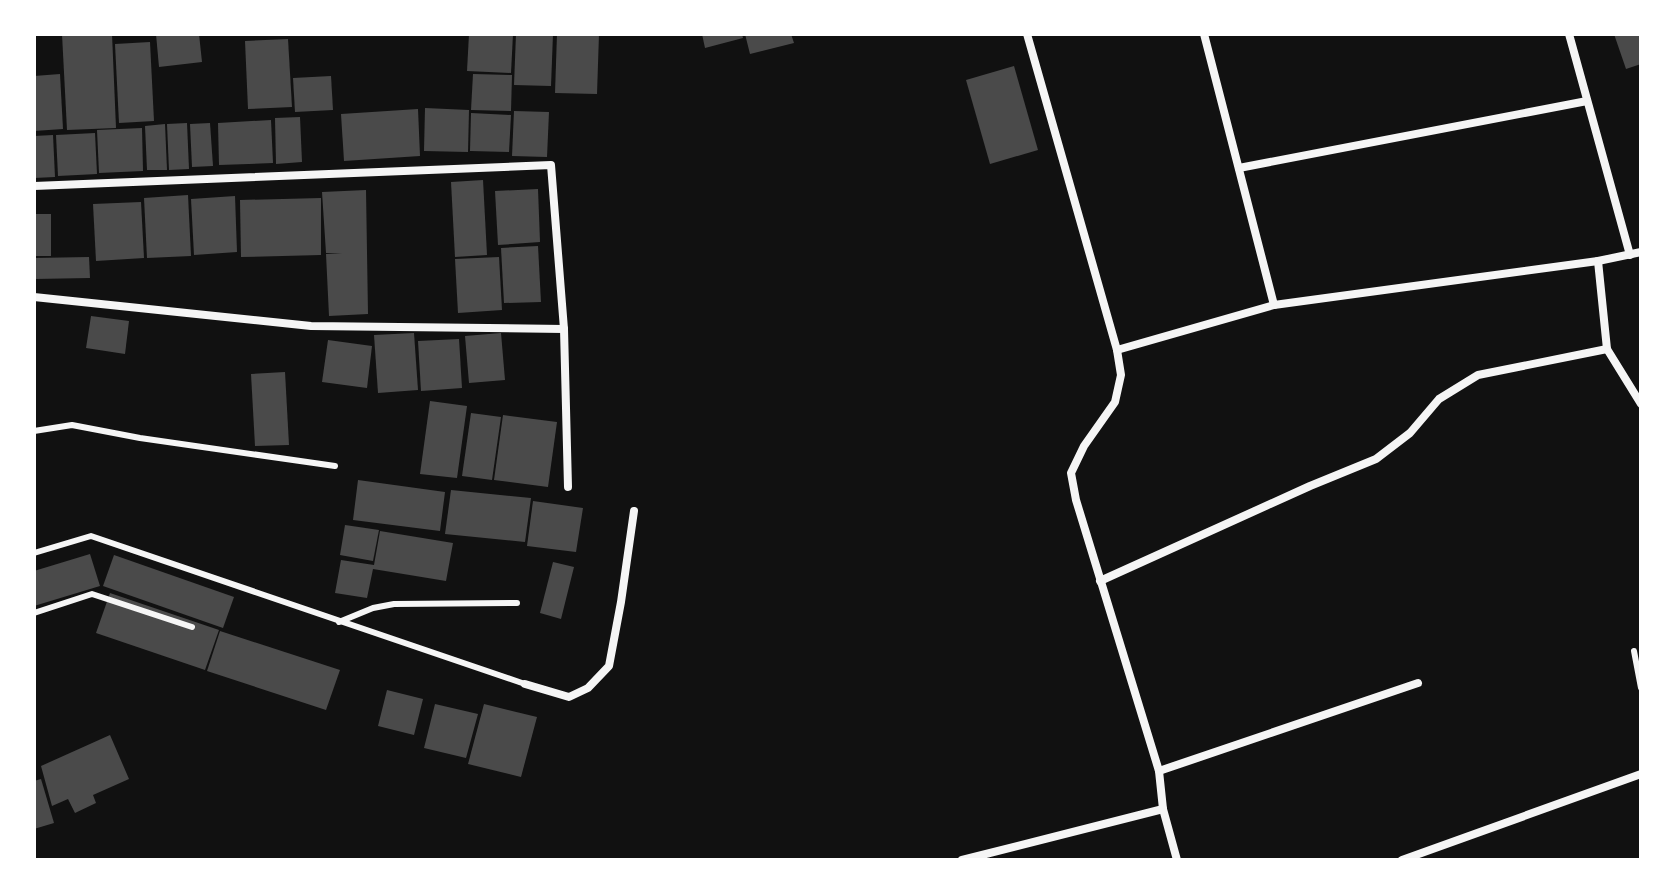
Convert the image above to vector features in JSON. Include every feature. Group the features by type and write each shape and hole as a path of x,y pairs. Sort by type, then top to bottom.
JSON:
{"street":[{"path":"1027,34 1117,350 1121,375 1115,402 1084,446 1071,473 1076,500 1159,771 1163,809 1177,860"},
{"path":"1204,34 1274,305"},
{"path":"1569,34 1630,255"},
{"path":"1239,168 1587,101"},
{"path":"34,186 551,165 564,329 568,487"},
{"path":"1117,350 1274,305 1598,261 1641,252"},
{"path":"1598,261 1607,349 1641,404"},
{"path":"34,297 311,326 564,329"},
{"path":"1100,581 1376,459 1410,433 1439,399 1478,375 1607,349"},
{"path":"525,684 569,697 588,688 609,666 634,511"},
{"path":"1159,771 1418,683"},
{"path":"1402,860 1641,774"},
{"path":"962,860 1163,809"}],"lane":[{"path":"34,431 72,425 335,466"},
{"path":"34,553 91,536 525,684"},
{"path":"34,613 92,594 192,627"},
{"path":"339,622 373,608 394,604 517,603"},
{"path":"1634,651 1641,688"}],"building":[{"path":"62,34 112,34 116,128 67,130"},
{"path":"156,34 199,34 202,62 159,67"},
{"path":"469,34 513,34 511,73 467,71"},
{"path":"516,34 553,34 551,86 514,85"},
{"path":"557,34 599,34 597,94 555,93"},
{"path":"702,34 742,34 743,38 705,48"},
{"path":"745,34 791,34 794,43 750,54"},
{"path":"1614,34 1641,34 1641,64 1626,69"},
{"path":"288,39 292,107 248,109 245,41"},
{"path":"150,42 154,121 119,123 115,44"},
{"path":"1014,66 1038,150 990,164 966,80"},
{"path":"60,74 63,129 34,131 34,76"},
{"path":"473,74 512,75 511,111 471,110"},
{"path":"331,76 333,110 295,112 293,78"},
{"path":"425,108 469,110 468,152 424,151"},
{"path":"418,109 420,156 344,161 341,114"},
{"path":"514,111 549,112 547,157 512,156"},
{"path":"471,113 511,115 509,152 470,151"},
{"path":"300,117 302,162 276,164 275,118"},
{"path":"271,120 273,163 219,165 218,123"},
{"path":"187,123 189,169 169,170 167,124"},
{"path":"210,123 213,166 192,167 190,124"},
{"path":"165,124 167,170 147,170 145,126"},
{"path":"142,128 143,171 99,173 97,130"},
{"path":"95,133 97,174 58,176 56,135"},
{"path":"53,135 55,177 34,178 34,136"},
{"path":"483,180 487,255 455,257 451,182"},
{"path":"538,189 540,242 498,245 495,191"},
{"path":"366,190 368,314 329,316 326,254 342,253 326,253 322,192"},
{"path":"188,195 191,256 147,258 144,198"},
{"path":"235,196 237,252 194,255 191,199"},
{"path":"321,198 321,255 241,257 240,200"},
{"path":"141,202 144,258 96,261 93,204"},
{"path":"34,214 51,214 51,256 34,256"},
{"path":"538,246 541,302 504,303 501,248"},
{"path":"89,257 90,278 34,279 34,258"},
{"path":"499,257 502,310 458,313 455,259"},
{"path":"91,316 129,321 125,354 86,348"},
{"path":"414,333 418,390 378,393 374,335"},
{"path":"501,333 505,380 469,383 465,336"},
{"path":"459,339 462,388 421,391 418,341"},
{"path":"328,340 372,346 367,388 322,382"},
{"path":"285,372 289,445 255,446 251,374"},
{"path":"430,401 467,406 457,478 420,474"},
{"path":"471,413 501,417 492,480 462,476"},
{"path":"503,415 557,422 548,487 494,480"},
{"path":"358,480 445,492 440,531 353,520"},
{"path":"451,490 531,498 525,542 445,534"},
{"path":"533,501 583,508 576,552 527,546"},
{"path":"345,525 379,530 373,561 340,555"},
{"path":"380,531 453,543 446,581 373,569 367,598 335,593 341,560 374,565"},
{"path":"90,554 100,586 34,606 34,571"},
{"path":"114,555 234,597 223,628 103,586"},
{"path":"553,562 574,567 561,619 540,613"},
{"path":"110,593 219,630 205,670 96,633"},
{"path":"220,631 340,670 326,710 207,671"},
{"path":"387,690 423,699 414,735 378,726"},
{"path":"435,704 478,714 466,758 424,748"},
{"path":"484,704 537,717 521,777 468,764"},
{"path":"110,735 129,779 93,795 96,803 75,813 68,799 52,806 41,766"},
{"path":"41,779 54,823 34,829 34,781"}]}
